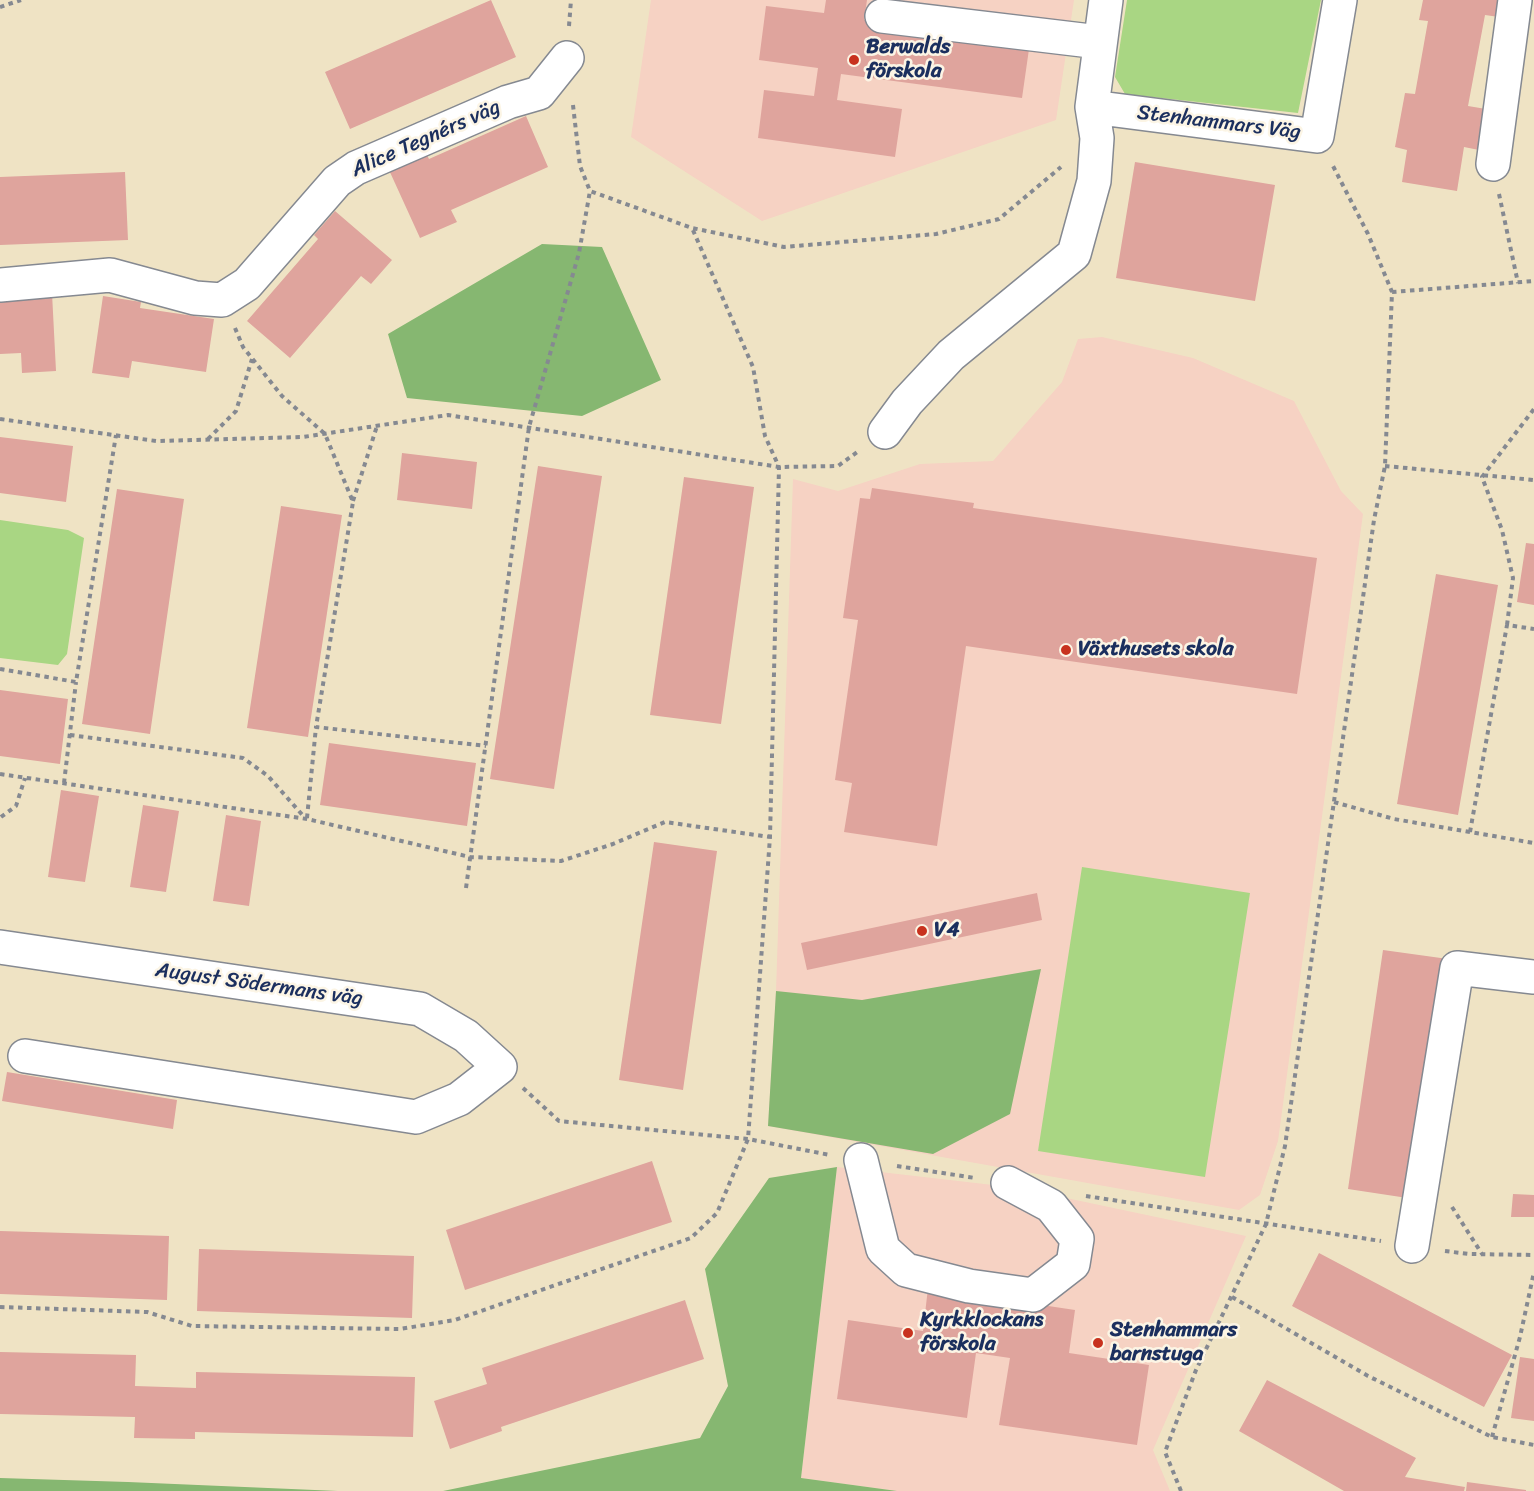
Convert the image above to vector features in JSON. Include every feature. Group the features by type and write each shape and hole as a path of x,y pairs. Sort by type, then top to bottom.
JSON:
{"street":[{"path":"885,432 907,402 951,356 1074,254 1094,181 1099,42 1106,0"},
{"name":"Stenhammars Väg","path":"1095,123 1317,136 1340,0"},
{"path":"1493,164 1515,0"},
{"path":"882,16 1099,42"},
{"name":"Alice Tegnérs väg","path":"222,300 247,284 336,181 367,164 508,102 539,93 567,58"},
{"path":"0,285 110,275 195,298 222,300"},
{"name":"August Södermans väg","path":"0,947 420,1009 466,1036 500,1067"},
{"path":"1412,1246 1457,968 1534,977"},
{"path":"25,1056 416,1118 459,1099 500,1067"},
{"path":"861,1160 883,1249 906,1270 969,1286 1033,1295 1073,1264 1077,1239 1051,1206 1008,1184"}],"path":[{"path":"0,7 21,0"},
{"path":"466,888 529,428 579,253 590,191 580,166 567,58 571,0"},
{"path":"590,191 692,228 784,247 936,234 999,219 1095,123"},
{"path":"1181,1491 1165,1452 1196,1370 1266,1224 1285,1146 1374,520 1385,466 1392,292 1368,234 1317,136"},
{"path":"1493,164 1518,283"},
{"path":"0,1308 147,1312 192,1326 400,1329 455,1320 691,1238 717,1213 748,1139 770,837 779,467 765,436 753,367 692,228"},
{"path":"1392,292 1534,281"},
{"path":"222,300 243,347 282,396 325,434 353,502"},
{"path":"208,440 236,411 252,358"},
{"path":"1482,477 1534,409"},
{"path":"0,419 156,441 325,434 448,415 779,467 838,466 885,432"},
{"path":"307,819 316,727 353,502 377,426"},
{"path":"64,783 76,682 116,435"},
{"path":"1385,466 1482,477 1534,480"},
{"path":"1470,832 1514,578 1502,530 1482,477"},
{"path":"1507,625 1534,629"},
{"path":"0,669 76,682"},
{"path":"316,727 486,746"},
{"path":"70,735 243,758 268,776 307,819"},
{"path":"0,774 307,819 470,857 561,861 613,844 665,822 770,837"},
{"path":"1,817 16,806 25,778"},
{"path":"1334,802 1394,819 1534,843"},
{"path":"500,1067 559,1121 748,1139 1008,1184"},
{"path":"1078,1195 1469,1254 1534,1255"},
{"path":"1492,1437 1520,1337 1534,1272"},
{"path":"1232,1297 1368,1376 1492,1437 1534,1444"}],"shaded area":[{"name":"Berwalds förskola","path":"651,0 1074,0 1056,120 762,221 631,137"},
{"name":"Växthusets skola","path":"1102,337 1193,358 1294,401 1341,491 1363,514 1278,1141 1260,1195 1239,1210 768,1126 776,991 793,479 838,491 920,464 993,461 1062,382 1078,339"},
{"path":"837,1167 1019,1188 1246,1236 1153,1450 1170,1491 897,1491 801,1478"}],"green space":[{"path":"1127,0 1321,0 1298,113 1125,94 1115,77"},
{"path":"542,244 602,247 661,380 582,416 407,398 388,334"},
{"path":"0,520 68,530 84,538 67,654 58,665 0,658"},
{"path":"1082,867 1250,893 1205,1177 1038,1151"},
{"path":"1041,969 1010,1114 933,1154 768,1126 776,991 862,1000"},
{"path":"837,1167 801,1478 897,1491 443,1491 700,1438 728,1386 705,1269 769,1178"},
{"path":"0,1478 128,1482 338,1491 0,1491"}],"building":[{"path":"491,0 516,57 350,129 325,72"},
{"path":"826,0 867,0 864,20 1030,42 1022,98 841,74 837,100 902,109 895,157 758,138 764,90 814,96 818,68 759,60 766,6 824,13"},
{"path":"1423,0 1502,0 1499,17 1485,15 1468,106 1486,109 1479,150 1464,147 1457,191 1402,182 1407,150 1395,147 1405,93 1415,94 1428,21 1419,20"},
{"path":"526,116 548,167 451,210 457,222 420,238 389,170 426,153 429,159"},
{"path":"1135,162 1275,185 1255,301 1116,278"},
{"path":"125,172 128,240 0,245 0,177"},
{"path":"335,211 392,260 371,284 361,276 290,358 247,321 318,239 314,235"},
{"path":"52,293 56,371 22,373 21,353 0,354 0,300"},
{"path":"103,296 141,302 140,308 214,319 206,372 132,361 129,378 92,373"},
{"path":"0,437 73,446 66,502 0,493"},
{"path":"402,453 477,462 472,509 397,500"},
{"path":"538,466 602,476 554,789 490,779"},
{"path":"684,477 754,487 721,724 650,715"},
{"path":"872,488 974,503 973,508 1317,558 1297,694 966,646 937,846 844,832 852,783 835,780 858,620 843,618 860,498 870,499"},
{"path":"117,489 184,499 150,734 82,724"},
{"path":"281,506 342,515 308,737 247,728"},
{"path":"1526,543 1534,544 1534,605 1517,602"},
{"path":"1436,574 1498,585 1458,815 1397,804"},
{"path":"0,690 68,699 60,764 0,756"},
{"path":"329,743 476,763 467,826 320,805"},
{"path":"61,790 99,796 85,882 48,877"},
{"path":"143,805 179,811 166,892 130,887"},
{"path":"226,815 261,821 249,906 213,901"},
{"path":"654,842 717,851 683,1090 619,1080"},
{"name":"V4","path":"1037,893 1042,920 807,970 801,943"},
{"path":"1383,950 1448,959 1414,1199 1348,1189"},
{"path":"7,1072 177,1100 173,1129 2,1101"},
{"path":"652,1161 672,1222 465,1290 446,1230"},
{"path":"1513,1194 1534,1195 1534,1217 1511,1217"},
{"path":"0,1231 169,1236 167,1300 0,1294"},
{"path":"199,1249 414,1256 412,1318 197,1311"},
{"path":"1319,1253 1512,1355 1484,1407 1292,1306"},
{"path":"928,1288 1075,1310 1069,1353 1149,1365 1137,1445 999,1425 1010,1358 976,1353 967,1418 837,1399 848,1320 923,1331"},
{"path":"685,1300 704,1359 501,1427 502,1431 450,1449 434,1401 487,1384 482,1368"},
{"path":"0,1352 136,1355 135,1386 196,1388 196,1372 415,1377 413,1437 195,1432 195,1439 134,1438 135,1417 0,1414"},
{"path":"1520,1357 1534,1359 1534,1421 1511,1418"},
{"path":"1267,1380 1416,1458 1405,1477 1465,1487 1464,1491 1344,1491 1239,1431"},
{"path":"1467,1482 1526,1490 1526,1491 1466,1491"}],"place":[{"name":"Berwalds förskola","path":"854,60"},
{"name":"Växthusets skola","path":"1066,650"},
{"name":"V4","path":"922,931"},
{"name":"Kyrkklockans förskola","path":"908,1333"},
{"name":"Stenhammars barnstuga","path":"1098,1343"}]}
